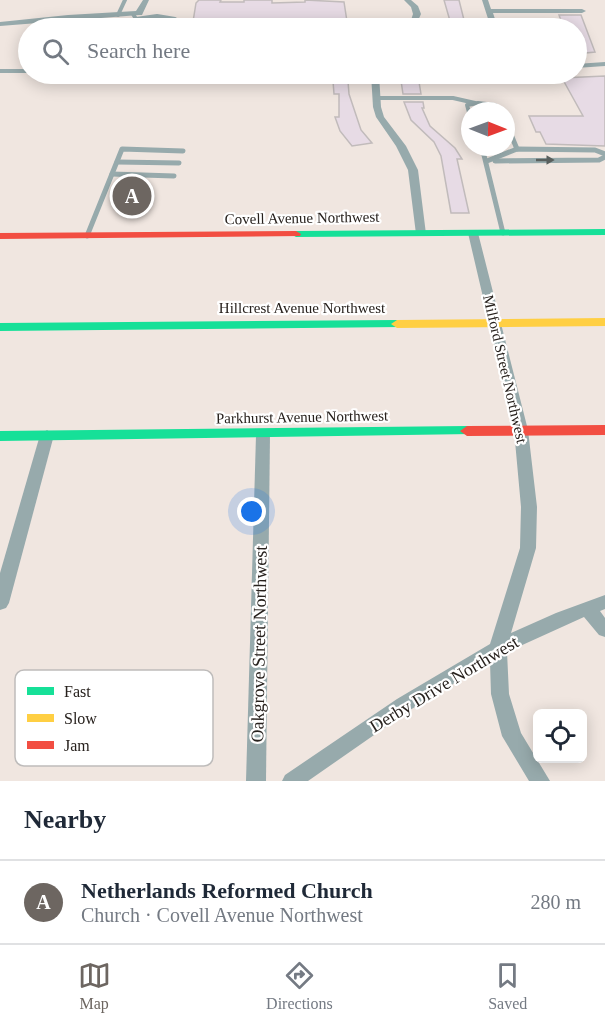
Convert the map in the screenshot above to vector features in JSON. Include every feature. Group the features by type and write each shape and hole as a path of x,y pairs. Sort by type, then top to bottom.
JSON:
{"street":[{"path":"100,18 118,15 134,17 146,0"},
{"path":"407,0 414,6 417,14 415,18"},
{"path":"485,0 490,18"},
{"path":"488,11 582,11"},
{"path":"0,24 18,23"},
{"path":"587,65 605,64"},
{"path":"0,71 18,71"},
{"path":"375,84 380,117 401,146 412,170 421,234"},
{"name":"Covell Avenue Northwest","path":"0,236 605,232"},
{"name":"Milford Street Northwest","path":"472,233 521,430 530,507 528,548 498,648 500,694 512,736 540,781"},
{"name":"Hillcrest Avenue Northwest","path":"0,327 605,322"},
{"name":"Parkhurst Avenue Northwest","path":"0,436 605,430"},
{"path":"0,603 47,435"},
{"name":"Oakgrove Street Northwest","path":"256,781 263,435"},
{"path":"596,605 605,630"},
{"name":"Derby Drive Northwest","path":"292,781 374,724 498,648 596,605"}],"lane":[{"path":"118,15 125,0"},
{"path":"134,17 169,18"},
{"path":"376,98 461,99 472,102"},
{"path":"515,144 517,149"},
{"path":"87,236 122,149 183,151"},
{"path":"517,149 595,150 605,156 599,160 487,160 517,149"},
{"path":"485,156 503,233"},
{"path":"117,162 179,163"},
{"path":"112,174 174,176"}],"building":[{"path":"199,0 244,2 244,0 272,0 272,3 305,2 305,0 344,2 346,18 194,18 196,3"},
{"path":"444,0 459,0 464,18 449,18"},
{"path":"559,15 581,15 582,18 560,18"},
{"path":"587,31 595,52 587,53"},
{"path":"605,76 605,146 546,144 540,132 536,132 529,116 583,116 565,84 587,84 587,77"},
{"path":"333,84 348,84 349,94 361,130 372,143 352,146 340,131 335,117 339,117 339,94 334,94"},
{"path":"402,84 419,84 421,94 403,94"},
{"path":"404,102 423,102 424,108 422,108 430,126 455,148 462,159 457,159 469,213 451,213 441,156 434,142 411,120"},
{"path":"124,184 149,184 142,208 119,210 120,207 115,207"}],"traffic: fast":[{"path":"296,234 605,232"},
{"path":"0,327 397,324"},
{"path":"0,436 467,431"}],"traffic: slow":[{"path":"397,324 605,322"}],"traffic: jam":[{"path":"0,236 296,234"},
{"path":"467,431 605,430"}],"place":[{"name":"Netherlands Reformed Church","path":"132,196"}]}
